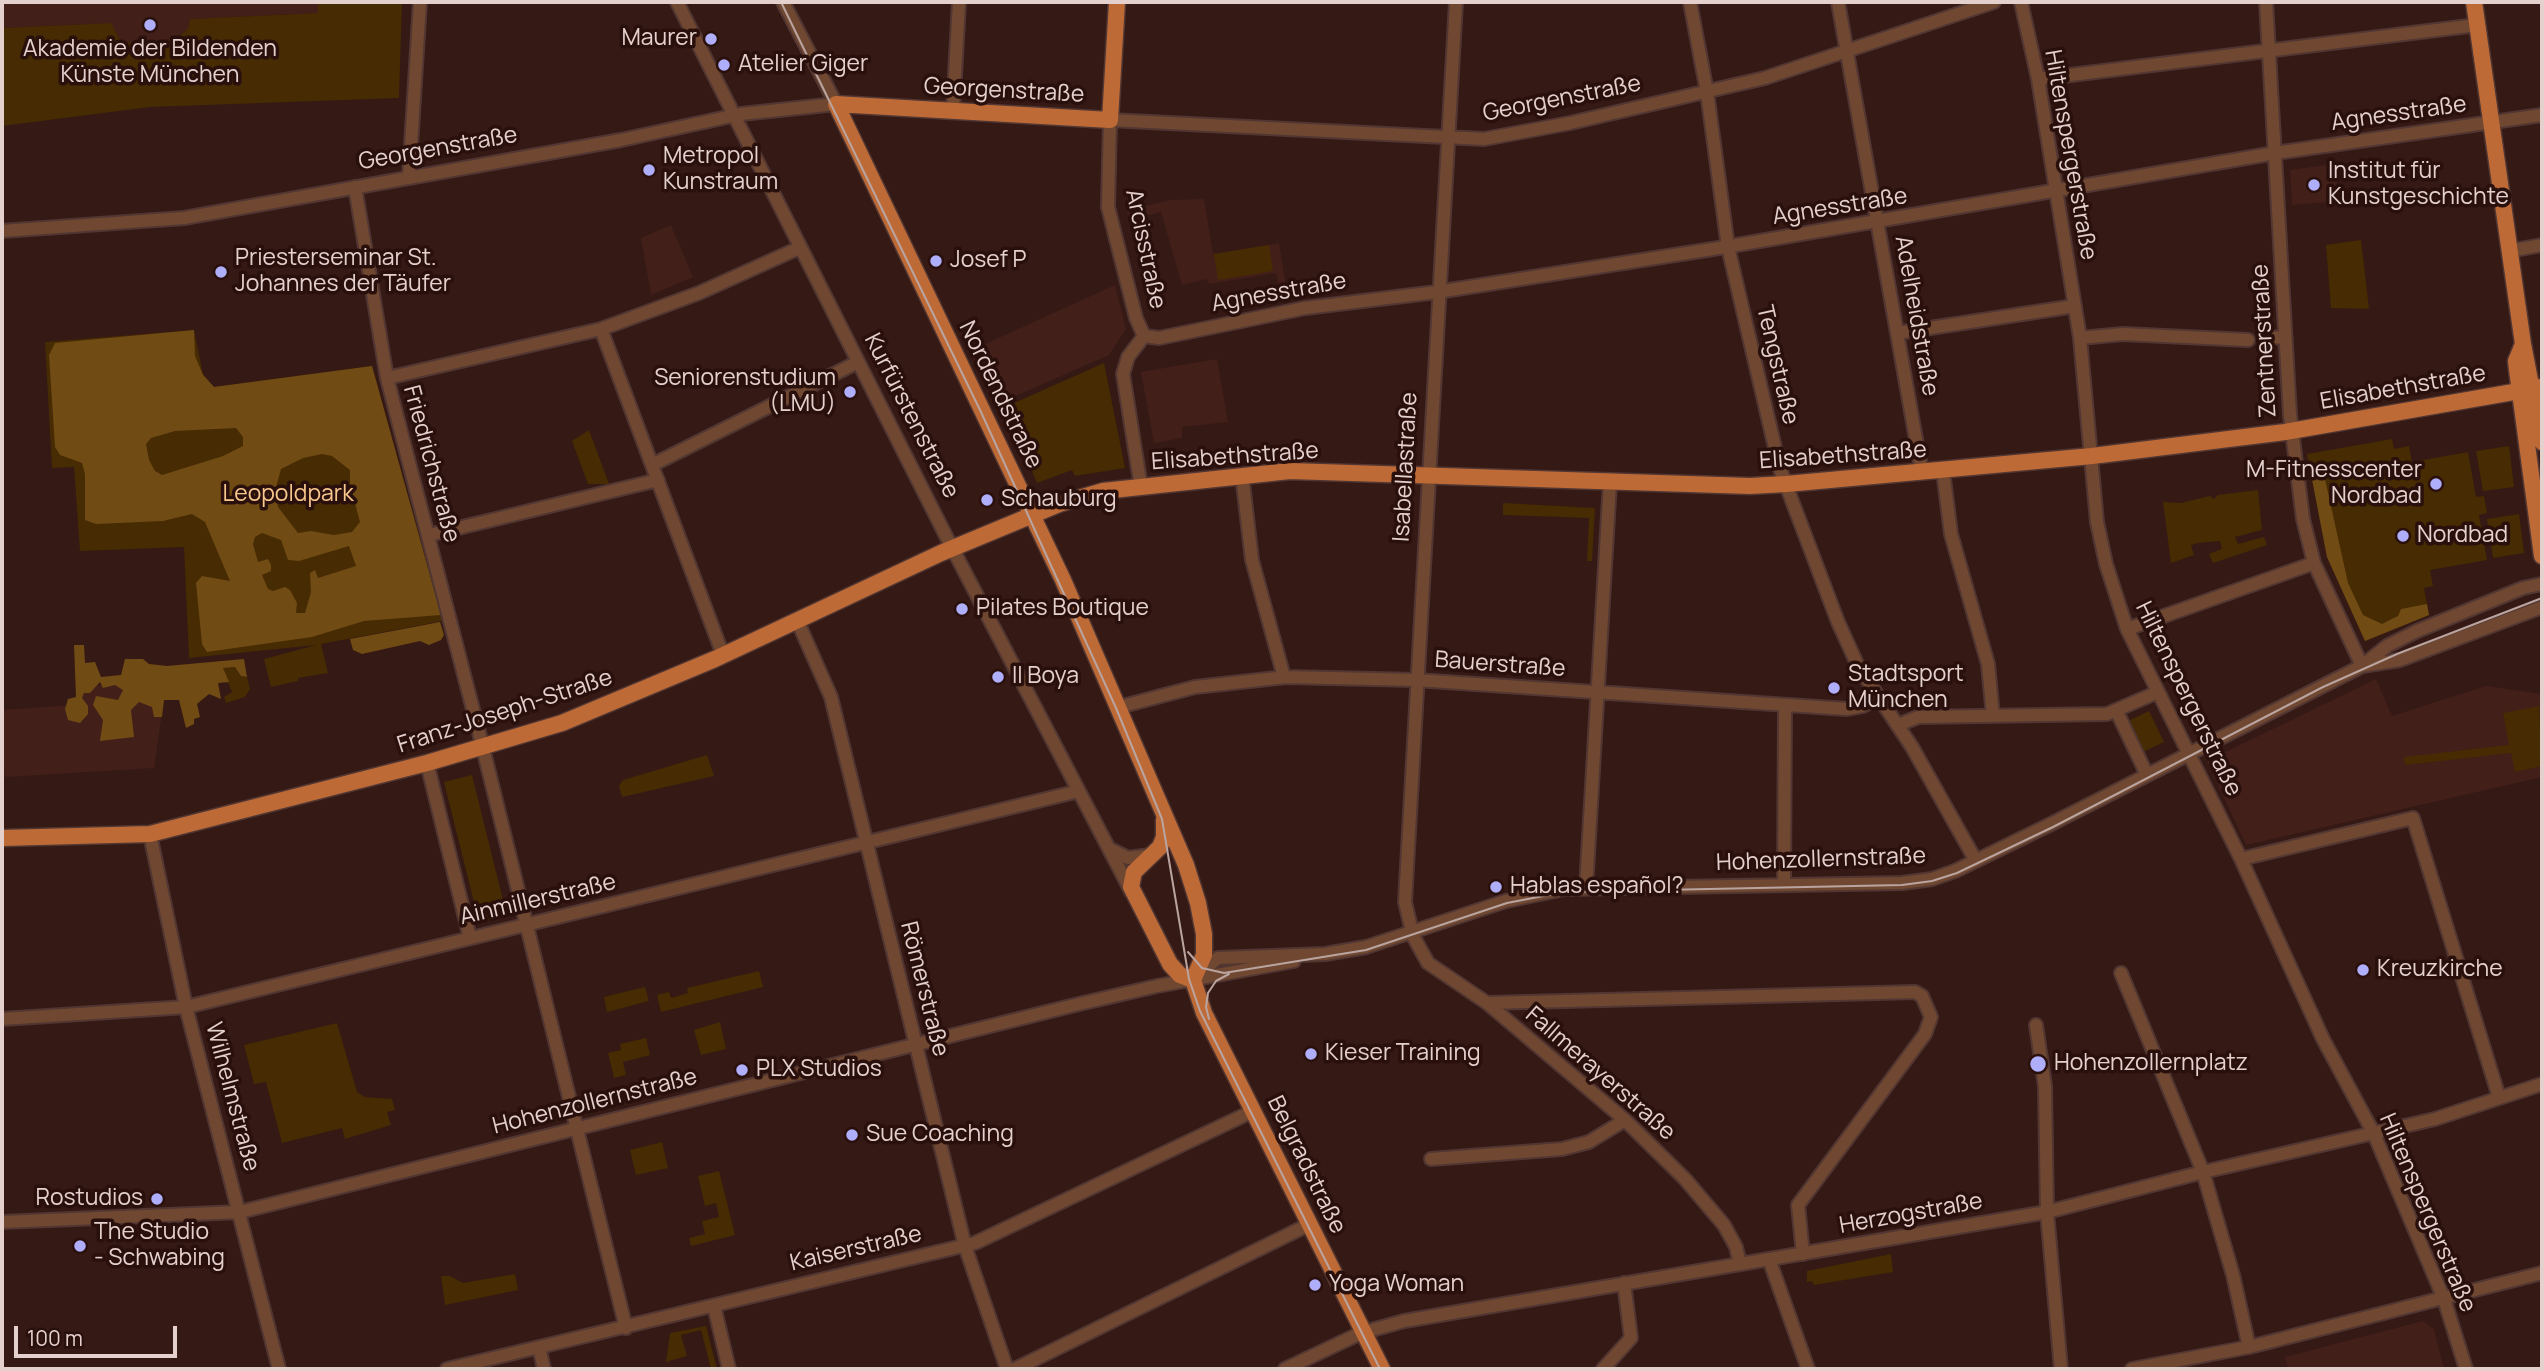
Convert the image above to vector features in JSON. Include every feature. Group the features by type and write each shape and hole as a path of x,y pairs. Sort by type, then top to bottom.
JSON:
{"main road":[{"name":"Arcisstraße","path":"1110,120 1117,2"},
{"path":"2474,2 2522,344 2516,361 2532,389 2542,442"},
{"name":"Georgenstraße","path":"836,104 1110,120"},
{"name":"Nordendstraße","path":"836,104 1032,515 1118,707 1186,865 1201,915 1205,947"},
{"path":"2532,389 2542,556"},
{"name":"Elisabethstraße","path":"1032,515 1093,493 1290,471 1609,482 1787,484 1922,473 2092,457 2291,431 2532,389"},
{"name":"Franz-Joseph-Straße","path":"2,838 150,834 483,748 593,712 953,548 1032,515"},
{"path":"1164,814 1164,837 1155,852 1133,874 1130,881 1133,893 1170,964 1180,975 1194,980 1205,947"},
{"path":"1155,852 1169,853 1186,865"},
{"name":"Belgradstraße","path":"1194,980 1202,1009 1382,1369"}],"street":[{"path":"409,177 420,2"},
{"name":"Kurfürstenstraße","path":"677,2 799,248 1133,893"},
{"name":"Nordendstraße","path":"783,2 836,104"},
{"path":"953,111 959,2"},
{"name":"Isabellastraße","path":"1412,933 1405,890 1437,292 1456,2"},
{"name":"Tengstraße","path":"1690,2 1707,92 1728,247 1787,484 1838,622 1878,698 1898,725 1976,861"},
{"name":"Adelheidstraße","path":"1838,2 1922,473"},
{"name":"Georgenstraße","path":"1110,120 1484,139 1765,78 1994,2"},
{"name":"Hiltenspergerstraße","path":"2021,2 2038,79 2080,338 2097,522 2106,564 2127,629 2241,859 2323,1039 2374,1134 2444,1298 2466,1369"},
{"name":"Zentnerstraße","path":"2266,2 2291,431 2303,519 2314,563 2362,666"},
{"path":"2038,79 2477,25"},
{"name":"Georgenstraße","path":"2,232 184,218 621,140 734,116 836,104"},
{"name":"Agnesstraße","path":"1144,336 1159,338 1305,307 1437,292 1728,247 2055,193 2274,153 2542,115"},
{"name":"Arcisstraße","path":"1110,120 1108,207 1136,318 1144,336"},
{"name":"Friedrichstraße","path":"355,187 387,378 483,748 525,924"},
{"path":"2508,251 2542,245"},
{"path":"387,378 601,330 699,293 799,248"},
{"path":"1897,333 2075,306"},
{"path":"601,330 723,655"},
{"path":"2080,338 2123,334 2248,340"},
{"path":"1141,487 1123,373 1128,357 1144,336"},
{"path":"2268,338 2285,337"},
{"path":"652,465 858,362"},
{"path":"1943,471 1951,534 1988,664 1993,716"},
{"path":"1242,475 1252,560 1284,677"},
{"path":"429,536 658,480"},
{"path":"1586,888 1609,482"},
{"path":"2127,629 2314,563"},
{"name":"Hohenzollernstraße","path":"2,1222 240,1212 916,1044 1194,980 1366,947 1518,897 1586,888 1918,881 1941,876 1976,861 2362,666 2387,646 2417,631 2523,588 2542,584"},
{"name":"Hohenzollernstraße","path":"2362,666 2400,660 2542,607"},
{"name":"Römerstraße","path":"797,620 826,683 965,1246 1007,1369"},
{"name":"Bauerstraße","path":"1118,707 1195,687 1284,677 1416,680 1858,708 1878,698"},
{"path":"1898,725 1918,717 2117,712 2158,692"},
{"path":"1784,885 1785,705"},
{"path":"2117,712 2147,775"},
{"path":"427,763 470,938"},
{"name":"Ainmillerstraße","path":"2,1019 186,1007 1079,791"},
{"path":"2241,859 2413,818 2499,1097"},
{"name":"Wilhelmstraße","path":"150,834 186,1007 279,1369"},
{"path":"1110,848 1117,855 1128,858 1155,852"},
{"path":"525,924 626,1328"},
{"name":"Fallmerayerstraße","path":"1412,933 1428,963 1488,1003 1625,1120 1685,1179 1724,1225 1736,1247 1740,1264"},
{"path":"1205,947 1223,957"},
{"name":"Hohenzollernstraße","path":"1194,980 1207,964 1223,957 1325,954"},
{"path":"2121,973 2203,1172 2233,1275 2249,1347"},
{"path":"1488,1003 1916,992 1927,1001 1931,1017 1929,1025 1858,1128 1798,1205 1803,1254"},
{"path":"2036,1025 2045,1096 2047,1212 2061,1369"},
{"name":"Herzogstraße","path":"1285,1369 1363,1332 1404,1321 2047,1212 2203,1172 2435,1119 2542,1084"},
{"name":"Kaiserstraße","path":"447,1369 965,1246 1253,1111"},
{"path":"1431,1159 1562,1149 1589,1142 1625,1120"},
{"path":"1015,1369 1310,1224"},
{"path":"1769,1259 1808,1369"},
{"path":"2132,1369 2249,1347 2542,1273"},
{"path":"1603,1369 1630,1338 1624,1283"},
{"path":"714,1306 729,1369"},
{"path":"539,1347 544,1369"}],"shaded area":[{"name":"Akademie der Bildenden Künste München","path":"2,2 318,2 318,13 190,19 188,28 180,36 152,45 125,42 119,38 110,23 2,28"},
{"name":"Institut für Kunstgeschichte","path":"2334,164 2340,201 2292,205 2290,170"},
{"path":"1204,199 1213,254 1279,243 1288,298 1282,299 1276,273 1209,284 1207,279 1182,285 1161,212 1130,220 1127,211 1169,200"},
{"path":"671,225 693,277 651,295 641,238"},
{"path":"1115,285 1126,329 1109,355 995,405 970,351"},
{"name":"Leopoldpark","path":"194,330 195,356 203,375 214,387 372,366 441,615 364,621 312,637 207,652 202,644 196,583 202,576 230,581 205,522 192,514 163,521 96,524 85,520 85,474 82,463 60,455 55,447 49,355 55,343","holes":["236,428 243,437 243,446 223,456 162,475 155,471 149,460 146,444 151,438 175,431","322,454 332,456 350,470 350,484 360,522 352,532 334,535 311,531 298,533 278,507 275,491 281,469 303,458","262,533 281,540 288,560 299,561 349,546 356,566 318,578 315,570 310,573 311,592 305,613 296,613 297,603 290,590 285,587 273,591 268,589 262,575 271,571 271,565 268,559 258,562 253,544 255,537"]},
{"path":"1217,359 1228,422 1182,427 1182,438 1154,443 1141,372"},
{"path":"2312,479 2325,479 2348,583 2363,615 2382,624 2398,616 2401,609 2427,604 2429,615 2365,641 2327,557"},
{"path":"440,622 444,635 441,640 429,645 420,641 362,654 353,650 350,639"},
{"path":"74,645 84,645 85,663 95,662 101,677 121,675 125,659 143,659 149,664 167,666 244,659 247,677 241,676 235,667 223,668 229,682 218,683 221,699 209,694 197,704 200,717 194,719 194,724 186,728 179,700 164,700 162,717 154,717 152,707 139,702 131,710 134,737 100,741 103,720 93,705 96,696 118,700 123,690 115,685 103,688 100,682 90,693 84,693 82,698 88,706 88,714 80,723 68,720 65,709 68,699 76,697"},
{"path":"2376,679 2392,716 2486,686 2542,694 2542,777 2246,845 2207,761"},
{"path":"127,683 164,699 154,768 6,777 2,771 2,710 73,705 89,686"},
{"path":"2423,1321 2434,1329 2444,1369 2288,1369 2285,1357"}],"green space":[{"path":"318,2 402,2 399,98 150,107 2,126 2,28 111,23 119,38 125,42 152,45 180,36 188,28 190,19 318,13"},
{"path":"2361,240 2369,309 2331,308 2326,245"},
{"path":"1269,245 1273,271 1218,280 1214,254"},
{"name":"Leopoldpark","path":"194,330 203,374 214,387 372,366 442,621 321,644 328,673 298,678 298,681 271,687 264,659 316,645 189,658 184,547 80,551 74,467 52,468 45,342"},
{"path":"1104,363 1125,468 1075,476 1072,470 1037,483 1005,407"},
{"path":"589,430 609,484 588,484 572,441"},
{"name":"Nordbad","path":"2392,439 2394,449 2409,446 2412,462 2468,452 2476,497 2484,496 2487,513 2479,515 2487,560 2430,570 2433,586 2424,588 2429,615 2365,641 2327,557 2307,454"},
{"path":"2509,446 2514,487 2483,491 2476,451"},
{"path":"2258,490 2262,530 2235,537 2238,544 2264,537 2267,545 2213,563 2209,554 2222,549 2220,541 2198,543 2191,545 2194,555 2171,563 2163,502 2181,503 2210,496 2214,499 2218,495"},
{"path":"1503,503 1595,508 1592,561 1587,561 1589,518 1503,515"},
{"path":"2519,514 2524,553 2493,558 2487,519"},
{"path":"236,667 241,676 247,677 250,689 245,697 226,703 224,697 232,692 222,668"},
{"path":"2539,706 2542,766 2515,772 2511,753 2405,765 2404,757 2509,745 2503,713"},
{"path":"2149,711 2164,742 2141,753 2126,722"},
{"path":"707,755 714,776 622,797 619,786 623,780"},
{"path":"472,775 507,916 479,922 444,782"},
{"path":"759,971 763,987 661,1012 657,995 669,992 671,998 688,993 687,988"},
{"path":"645,987 649,1001 607,1012 604,997"},
{"path":"720,1022 726,1049 701,1055 694,1030"},
{"path":"337,1023 357,1092 365,1097 392,1099 395,1110 387,1112 391,1125 345,1139 342,1128 282,1143 266,1082 254,1084 244,1045"},
{"path":"646,1038 650,1055 623,1062 626,1075 614,1078 608,1053 621,1050 620,1044"},
{"path":"662,1142 668,1168 636,1175 630,1150"},
{"path":"719,1171 735,1235 691,1246 689,1238 705,1234 702,1221 719,1217 716,1203 705,1206 698,1176"},
{"path":"1891,1254 1893,1272 1814,1285 1812,1281 1807,1282 1807,1271"},
{"path":"515,1274 518,1290 445,1305 441,1276 450,1276 463,1283"},
{"path":"706,1326 717,1369 711,1369 701,1330 681,1335 687,1356 666,1362 670,1333"}],"tram line":[{"path":"781,2 981,412 1116,708 1162,819 1189,979 1200,1011 1380,1369"},
{"path":"1188,952 1202,968 1224,973 1366,950 1507,903 1564,892 1902,885 1932,881 1957,873 2053,827 2323,687 2397,654 2542,598"},
{"path":"1209,1019 1206,1007 1208,993 1216,981 1229,974"}],"place":[{"name":"Akademie der Bildenden Künste München","path":"150,25"},
{"name":"Maurer","path":"711,39"},
{"name":"Atelier Giger","path":"724,65"},
{"name":"Metropol Kunstraum","path":"649,170"},
{"name":"Institut für Kunstgeschichte","path":"2314,185"},
{"name":"Josef P","path":"936,261"},
{"name":"Priesterseminar St. Johannes der Täufer","path":"221,272"},
{"name":"Seniorenstudium (LMU)","path":"850,392"},
{"name":"M-Fitnesscenter Nordbad","path":"2436,484"},
{"name":"Schauburg","path":"987,500"},
{"name":"Nordbad","path":"2403,536"},
{"name":"Pilates Boutique","path":"962,609"},
{"name":"Il Boya","path":"998,677"},
{"name":"Stadtsport München","path":"1834,688"},
{"name":"Hablas español?","path":"1496,887"},
{"name":"Kreuzkirche","path":"2363,970"},
{"name":"Kieser Training","path":"1311,1054"},
{"name":"Hohenzollernplatz","path":"2038,1064"},
{"name":"PLX Studios","path":"742,1070"},
{"name":"Sue Coaching","path":"852,1135"},
{"name":"Rostudios","path":"157,1199"},
{"name":"The Studio - Schwabing","path":"80,1246"},
{"name":"Yoga Woman","path":"1315,1285"}]}
